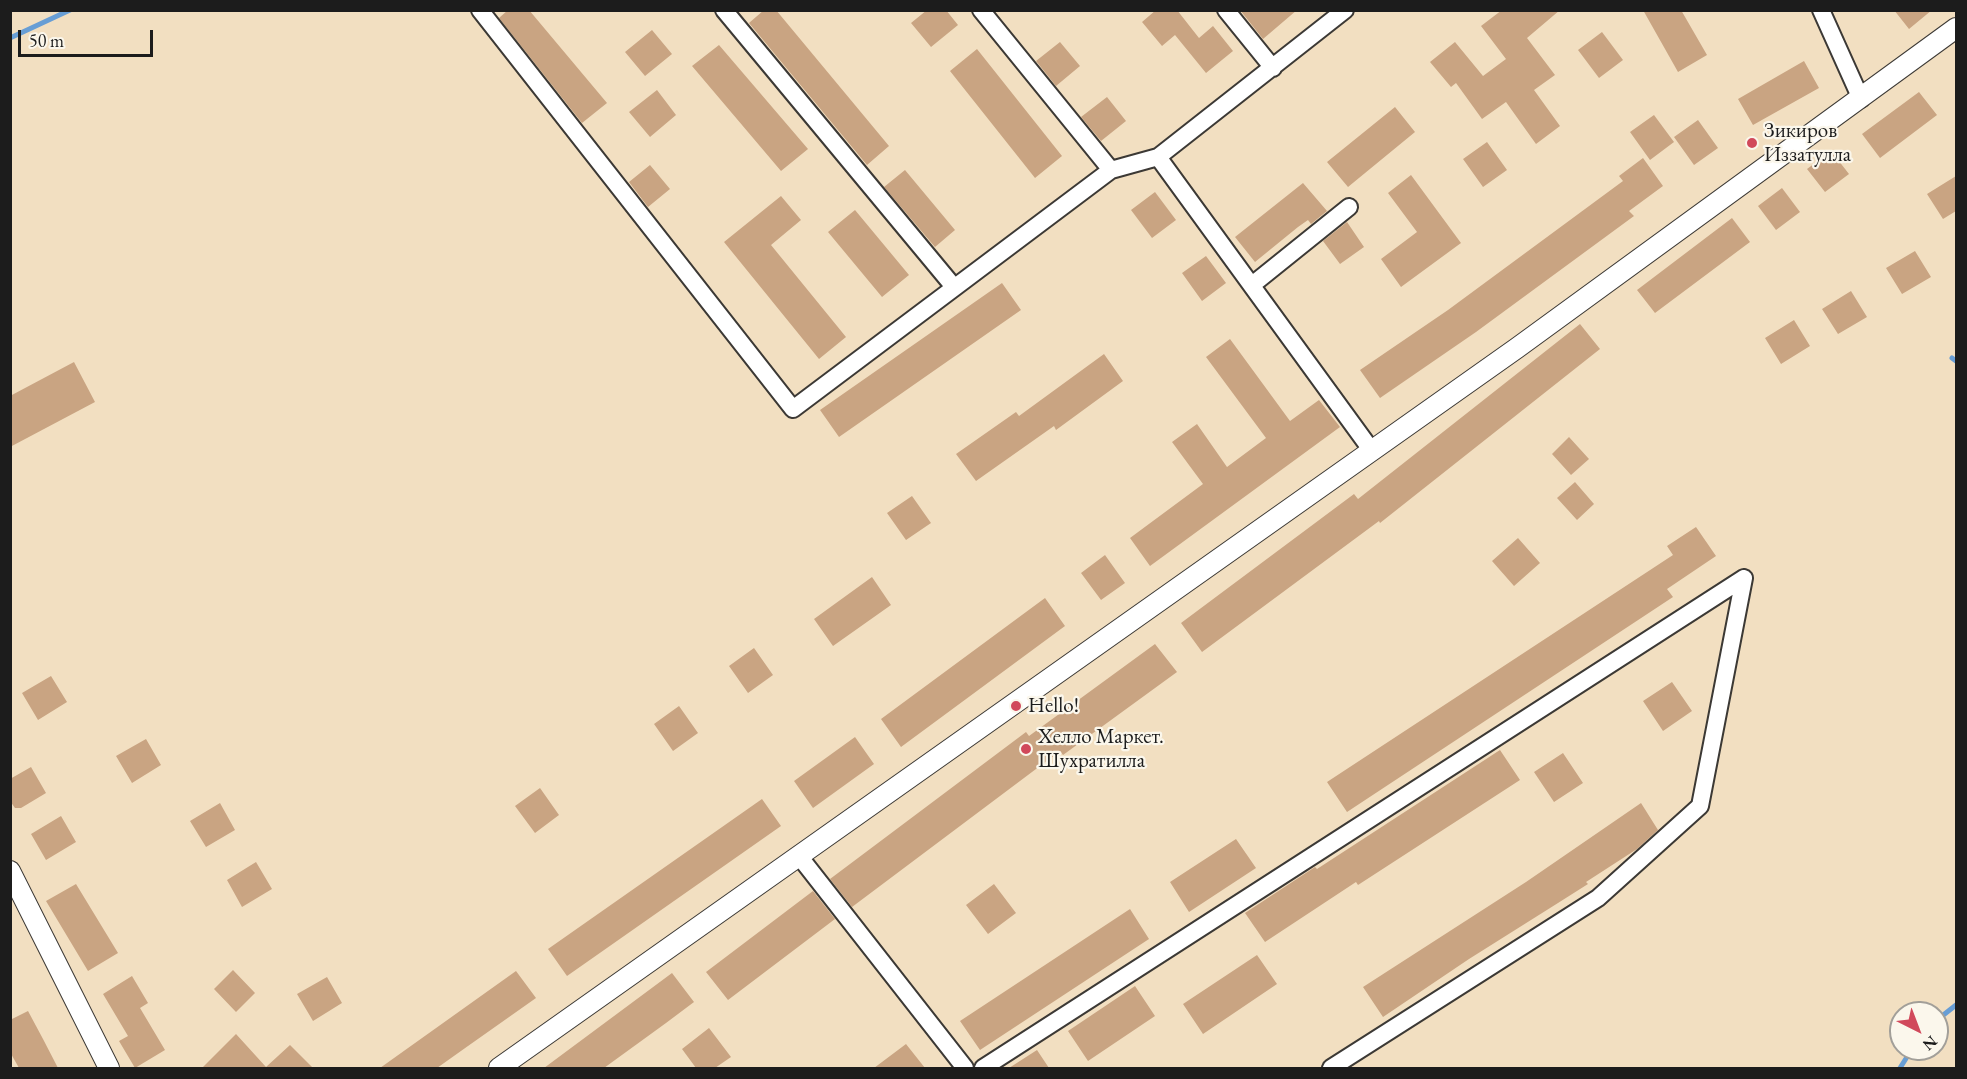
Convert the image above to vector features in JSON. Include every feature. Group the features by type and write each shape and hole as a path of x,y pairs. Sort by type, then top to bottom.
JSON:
{"street":[{"path":"480,10 793,409 1111,170 1158,157 1345,10"},
{"path":"724,10 954,287"},
{"path":"981,10 1111,170"},
{"path":"1226,10 1273,68"},
{"path":"1821,10 1861,99"},
{"path":"499,1068 1372,451 1956,28"},
{"path":"1158,157 1372,451"},
{"path":"1252,285 1349,207"},
{"path":"983,1068 1744,578 1700,806 1598,898 1331,1068"},
{"path":"799,856 965,1068"},
{"path":"10,871 109,1068"}],"building":[{"path":"508,10 529,10 607,103 582,123 499,18"},
{"path":"764,10 776,10 889,146 867,165 749,23"},
{"path":"927,10 946,10 958,25 931,47 911,23"},
{"path":"1156,10 1177,10 1199,38 1213,26 1233,51 1206,73 1175,35 1162,46 1142,22"},
{"path":"1240,10 1297,10 1263,39"},
{"path":"1502,10 1560,10 1527,38 1555,75 1534,90 1560,126 1536,144 1506,102 1482,119 1456,83 1451,87 1430,62 1455,42 1483,76 1506,59 1481,26"},
{"path":"1643,10 1681,10 1707,55 1678,72"},
{"path":"1894,10 1932,10 1909,29"},
{"path":"652,30 672,54 645,76 625,52"},
{"path":"1602,32 1623,60 1599,78 1578,50"},
{"path":"1060,42 1080,66 1056,86 1036,61"},
{"path":"719,45 808,149 781,171 692,66"},
{"path":"977,49 1062,156 1035,178 950,71"},
{"path":"1804,61 1819,88 1753,125 1738,99"},
{"path":"657,90 676,115 650,137 629,112"},
{"path":"1919,92 1937,115 1880,158 1862,134"},
{"path":"1107,97 1126,121 1101,141 1081,117"},
{"path":"1395,107 1415,132 1348,187 1327,162"},
{"path":"1654,115 1674,142 1650,160 1630,132"},
{"path":"1698,120 1718,148 1694,165 1674,137"},
{"path":"1487,142 1507,170 1483,187 1463,159"},
{"path":"1831,151 1849,174 1825,192 1807,169"},
{"path":"1643,158 1663,186 1629,211 1634,216 1476,332 1380,398 1360,370 1448,310 1623,181 1619,176"},
{"path":"650,165 670,189 648,207 629,182"},
{"path":"905,170 955,230 935,247 884,187"},
{"path":"1411,175 1461,243 1401,287 1381,259 1417,232 1388,193"},
{"path":"1956,176 1956,211 1943,219 1927,194"},
{"path":"1303,183 1327,211 1311,224 1308,220 1298,227 1255,262 1235,237"},
{"path":"1782,188 1800,212 1776,230 1758,206"},
{"path":"1155,192 1176,220 1152,238 1131,210"},
{"path":"781,196 801,220 771,245 846,337 819,359 724,242"},
{"path":"855,210 909,275 882,297 828,232"},
{"path":"1732,218 1750,242 1655,313 1637,290"},
{"path":"1347,222 1364,247 1340,264 1323,241"},
{"path":"1915,251 1931,277 1902,294 1886,268"},
{"path":"1206,256 1226,283 1202,301 1182,273"},
{"path":"1002,283 1021,310 839,437 820,410"},
{"path":"1851,291 1867,317 1838,334 1822,309"},
{"path":"1794,320 1810,346 1781,364 1765,338"},
{"path":"1580,324 1600,349 1380,523 1379,521 1202,652 1181,623 1354,494 1358,499"},
{"path":"1230,339 1290,421 1319,400 1340,427 1150,566 1130,538 1203,484 1172,442 1197,424 1227,467 1266,438 1206,357"},
{"path":"1104,354 1123,381 1056,430 1054,426 976,481 956,454 1016,412 1019,416"},
{"path":"74,362 95,402 10,447 10,396"},
{"path":"1569,437 1589,459 1571,475 1552,454"},
{"path":"1575,482 1594,504 1577,520 1557,498"},
{"path":"912,496 931,523 906,540 887,513"},
{"path":"1696,527 1716,556 1667,589 1673,597 1347,812 1327,782 1673,555 1667,546"},
{"path":"1518,538 1540,563 1514,586 1492,561"},
{"path":"1105,555 1125,583 1101,600 1081,573"},
{"path":"872,577 891,605 833,646 814,619"},
{"path":"1045,598 1065,626 901,747 881,719"},
{"path":"1155,644 1177,672 1063,755 1060,751 852,907 830,879 1026,732 1029,736"},
{"path":"754,648 773,675 748,693 729,666"},
{"path":"51,676 67,702 38,720 22,693"},
{"path":"1672,682 1692,711 1663,731 1643,701"},
{"path":"679,706 698,733 673,751 654,724"},
{"path":"855,737 874,764 813,808 794,781"},
{"path":"146,739 161,765 132,783 116,756"},
{"path":"1500,750 1520,780 1358,885 1356,882 1265,942 1245,913"},
{"path":"1563,753 1583,783 1554,802 1534,772"},
{"path":"31,767 46,793 21,808 15,808 10,801 10,779"},
{"path":"540,788 559,815 535,833 515,806"},
{"path":"762,799 781,826 567,976 548,949"},
{"path":"220,803 235,830 206,847 190,821"},
{"path":"1641,803 1658,830 1637,849 1586,882 1588,884 1469,959 1383,1017 1363,987 1526,882"},
{"path":"61,816 76,842 46,860 31,834"},
{"path":"1236,839 1256,868 1189,912 1170,882"},
{"path":"256,862 272,889 242,907 227,880"},
{"path":"76,884 118,953 88,971 46,901"},
{"path":"994,884 1016,913 988,934 966,905"},
{"path":"813,891 835,919 728,1000 706,972"},
{"path":"1130,909 1149,939 980,1050 960,1021"},
{"path":"1257,955 1277,984 1203,1034 1183,1004"},
{"path":"233,970 255,993 236,1012 214,989"},
{"path":"516,971 536,998 437,1068 380,1068"},
{"path":"672,973 694,1002 666,1023 604,1068 544,1068"},
{"path":"132,976 148,1003 140,1008 165,1050 135,1068 119,1041 128,1036 103,994"},
{"path":"327,977 342,1003 313,1021 297,994"},
{"path":"1135,986 1155,1016 1088,1061 1068,1031"},
{"path":"28,1011 58,1068 19,1068 10,1052 10,1020"},
{"path":"709,1028 731,1057 715,1068 696,1068 682,1049"},
{"path":"236,1034 266,1067 290,1045 313,1068 202,1068"},
{"path":"906,1044 925,1068 874,1068"},
{"path":"1037,1050 1049,1068 1009,1068"}],"waterway":[{"path":"10,38 70,10"},
{"path":"1952,358 1956,361"},
{"path":"1949,1011 1956,1005"},
{"path":"1900,1068 1904,1061"}],"place":[{"name":"Зикиров Иззатулла","path":"1752,143"},
{"name":"Hello!","path":"1016,706"},
{"name":"Хелло Маркет. Шухратилла","path":"1026,749"}]}
